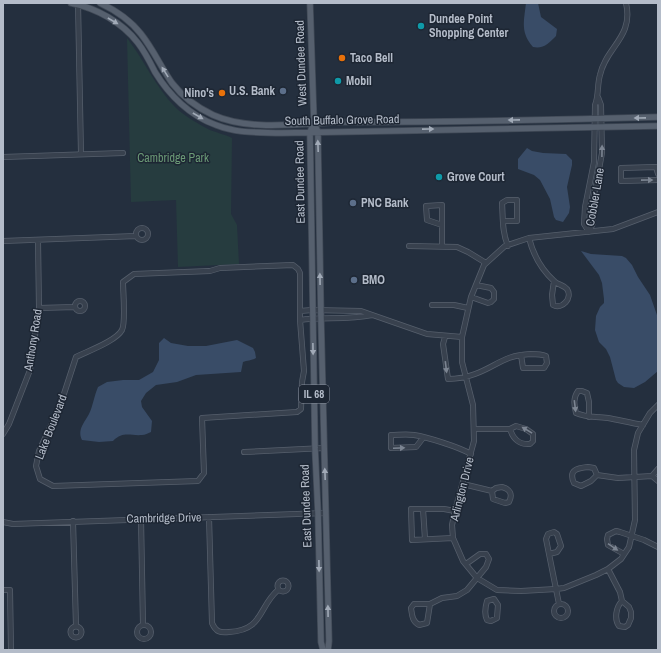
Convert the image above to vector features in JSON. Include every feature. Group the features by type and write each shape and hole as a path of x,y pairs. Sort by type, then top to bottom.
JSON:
{"main road":[{"name":"South Buffalo Grove Road","path":"71,3 78,4 97,12 118,23 138,43 164,84 180,102 194,114 214,125 246,133 602,123 658,117"},
{"name":"South Buffalo Grove Road","path":"100,3 117,12 140,32 173,84 186,97 214,115 250,125 314,123 602,123 658,126"},
{"name":"West Dundee Road","path":"310,3 314,123"},
{"name":"East Dundee Road","path":"314,123 318,132 328,650"},
{"name":"East Dundee Road","path":"314,123 310,132 312,310 321,642 323,650"}],"street":[{"path":"598,97 600,75 604,63 622,38 627,19 626,3"},
{"path":"78,4 80,154"},
{"name":"Cobbler Lane","path":"589,232 592,223 592,202 602,161 601,105 598,97"},
{"name":"Cobbler Lane","path":"589,232 584,224 585,207 594,162 595,105 598,97"},
{"path":"3,157 123,153"},
{"path":"658,174 656,167 621,168 621,181 658,180"},
{"path":"502,221 517,221 517,200 507,200 502,202 502,221 503,235 508,246"},
{"path":"442,225 427,220 426,206 442,205 442,225 442,246"},
{"name":"Arlington Drive","path":"658,212 613,229 529,238 508,246 484,265 471,297 462,337 462,362 473,405 474,429 471,454 452,525 453,538 466,564 477,578 497,590 556,590 608,569 621,559 629,547 632,536 634,520 634,450 638,433 650,414 658,405"},
{"path":"3,241 136,236"},
{"path":"529,238 532,251 547,275 567,289 569,293 568,299 562,306 556,307 553,305 552,295 554,281"},
{"name":"Anthony Road","path":"3,434 9,424 30,370 39,308 38,240"},
{"path":"409,246 457,247 486,263"},
{"name":"Lake Boulevard","path":"293,266 298,269 300,273 300,320 304,372 301,409 297,412 202,418 204,473 198,481 53,486 40,479 36,466 39,451 60,406 76,357 109,341 118,335 123,329 123,282 130,276 134,274 210,271 220,268 293,266"},
{"path":"471,297 488,303 494,298 494,292 491,288 476,285"},
{"path":"432,305 454,305 468,308"},
{"path":"39,308 75,306"},
{"path":"300,311 362,311 427,334 445,337 462,337"},
{"path":"300,320 313,318 362,317 372,315"},
{"path":"445,337 443,344 448,379 476,374 506,358 521,354 541,354 546,356 547,363 544,368 523,368 521,354"},
{"path":"589,417 589,402 586,393 578,391 574,396 574,408 576,413 584,417 607,418 643,425"},
{"path":"474,429 510,429 516,426 526,429 533,434 533,441 530,444 520,443 515,439 510,429"},
{"path":"423,438 416,447 391,448 391,435 414,435 453,446 471,454"},
{"path":"244,452 324,448"},
{"path":"588,467 594,468 597,475 591,481 581,486 574,483 571,478 572,473 576,469 588,467"},
{"path":"652,476 658,470"},
{"path":"597,475 618,478 652,476 658,481"},
{"path":"463,484 492,492"},
{"path":"496,488 507,488 511,492 512,497 508,502 500,502 493,499 492,492 496,488"},
{"path":"453,538 412,540 411,509 444,509 455,511"},
{"path":"423,509 425,539"},
{"name":"Cambridge Drive","path":"3,522 13,524 326,513"},
{"path":"209,517 212,624 215,629 218,632 239,632 249,628 260,616 274,593 278,590"},
{"path":"141,519 143,625"},
{"path":"72,521 76,626"},
{"path":"624,554 608,545 608,535 616,531 658,547"},
{"path":"549,554 557,552 561,546 557,534 554,532 548,534 546,539 556,590 559,604"},
{"path":"430,604 427,623 419,625 415,623 411,608 414,604 430,604 442,598 457,596 467,590 486,567 489,559 486,554 480,554 466,564"},
{"path":"608,569 620,592 622,601 629,607 631,612 631,618 625,627 619,626 616,623 618,609 622,601"},
{"path":"3,590 10,590 11,650"},
{"path":"494,599 497,590"},
{"path":"494,599 498,605 497,618 491,621 487,620 485,616 486,601 494,599"}],"green space":[{"name":"Cambridge Park","path":"127,38 161,90 175,107 193,121 212,131 232,138 231,214 237,225 239,264 178,267 176,200 131,202"}],"water":[{"path":"526,3 538,3 541,17 557,29 556,36 549,43 543,46 533,47 526,36 524,21"},
{"path":"527,148 532,151 543,153 566,154 572,160 567,187 570,207 569,213 563,222 556,220 554,217 550,199 540,180 534,175 518,169 518,159"},
{"path":"581,251 591,254 622,256 626,258 632,265 650,295 658,318 658,371 645,382 634,388 624,387 618,383 610,357 606,349 599,342 595,330 596,316 600,307 604,303 602,283 599,275"},
{"path":"164,338 171,343 188,346 206,346 237,340 253,348 256,358 243,362 241,372 196,375 177,382 156,385 146,393 141,401 142,407 152,421 151,432 143,435 123,435 113,441 99,442 82,440 80,433 89,414 98,387 107,382 139,380 153,372 159,360 159,343"}],"place":[{"name":"Dundee Point Shopping Center","path":"421,26"},
{"name":"Taco Bell","path":"342,58"},
{"name":"Mobil","path":"338,81"},
{"name":"U.S. Bank","path":"283,91"},
{"name":"Nino's","path":"222,93"},
{"name":"Grove Court","path":"439,177"},
{"name":"PNC Bank","path":"353,203"},
{"name":"BMO","path":"354,280"}]}
